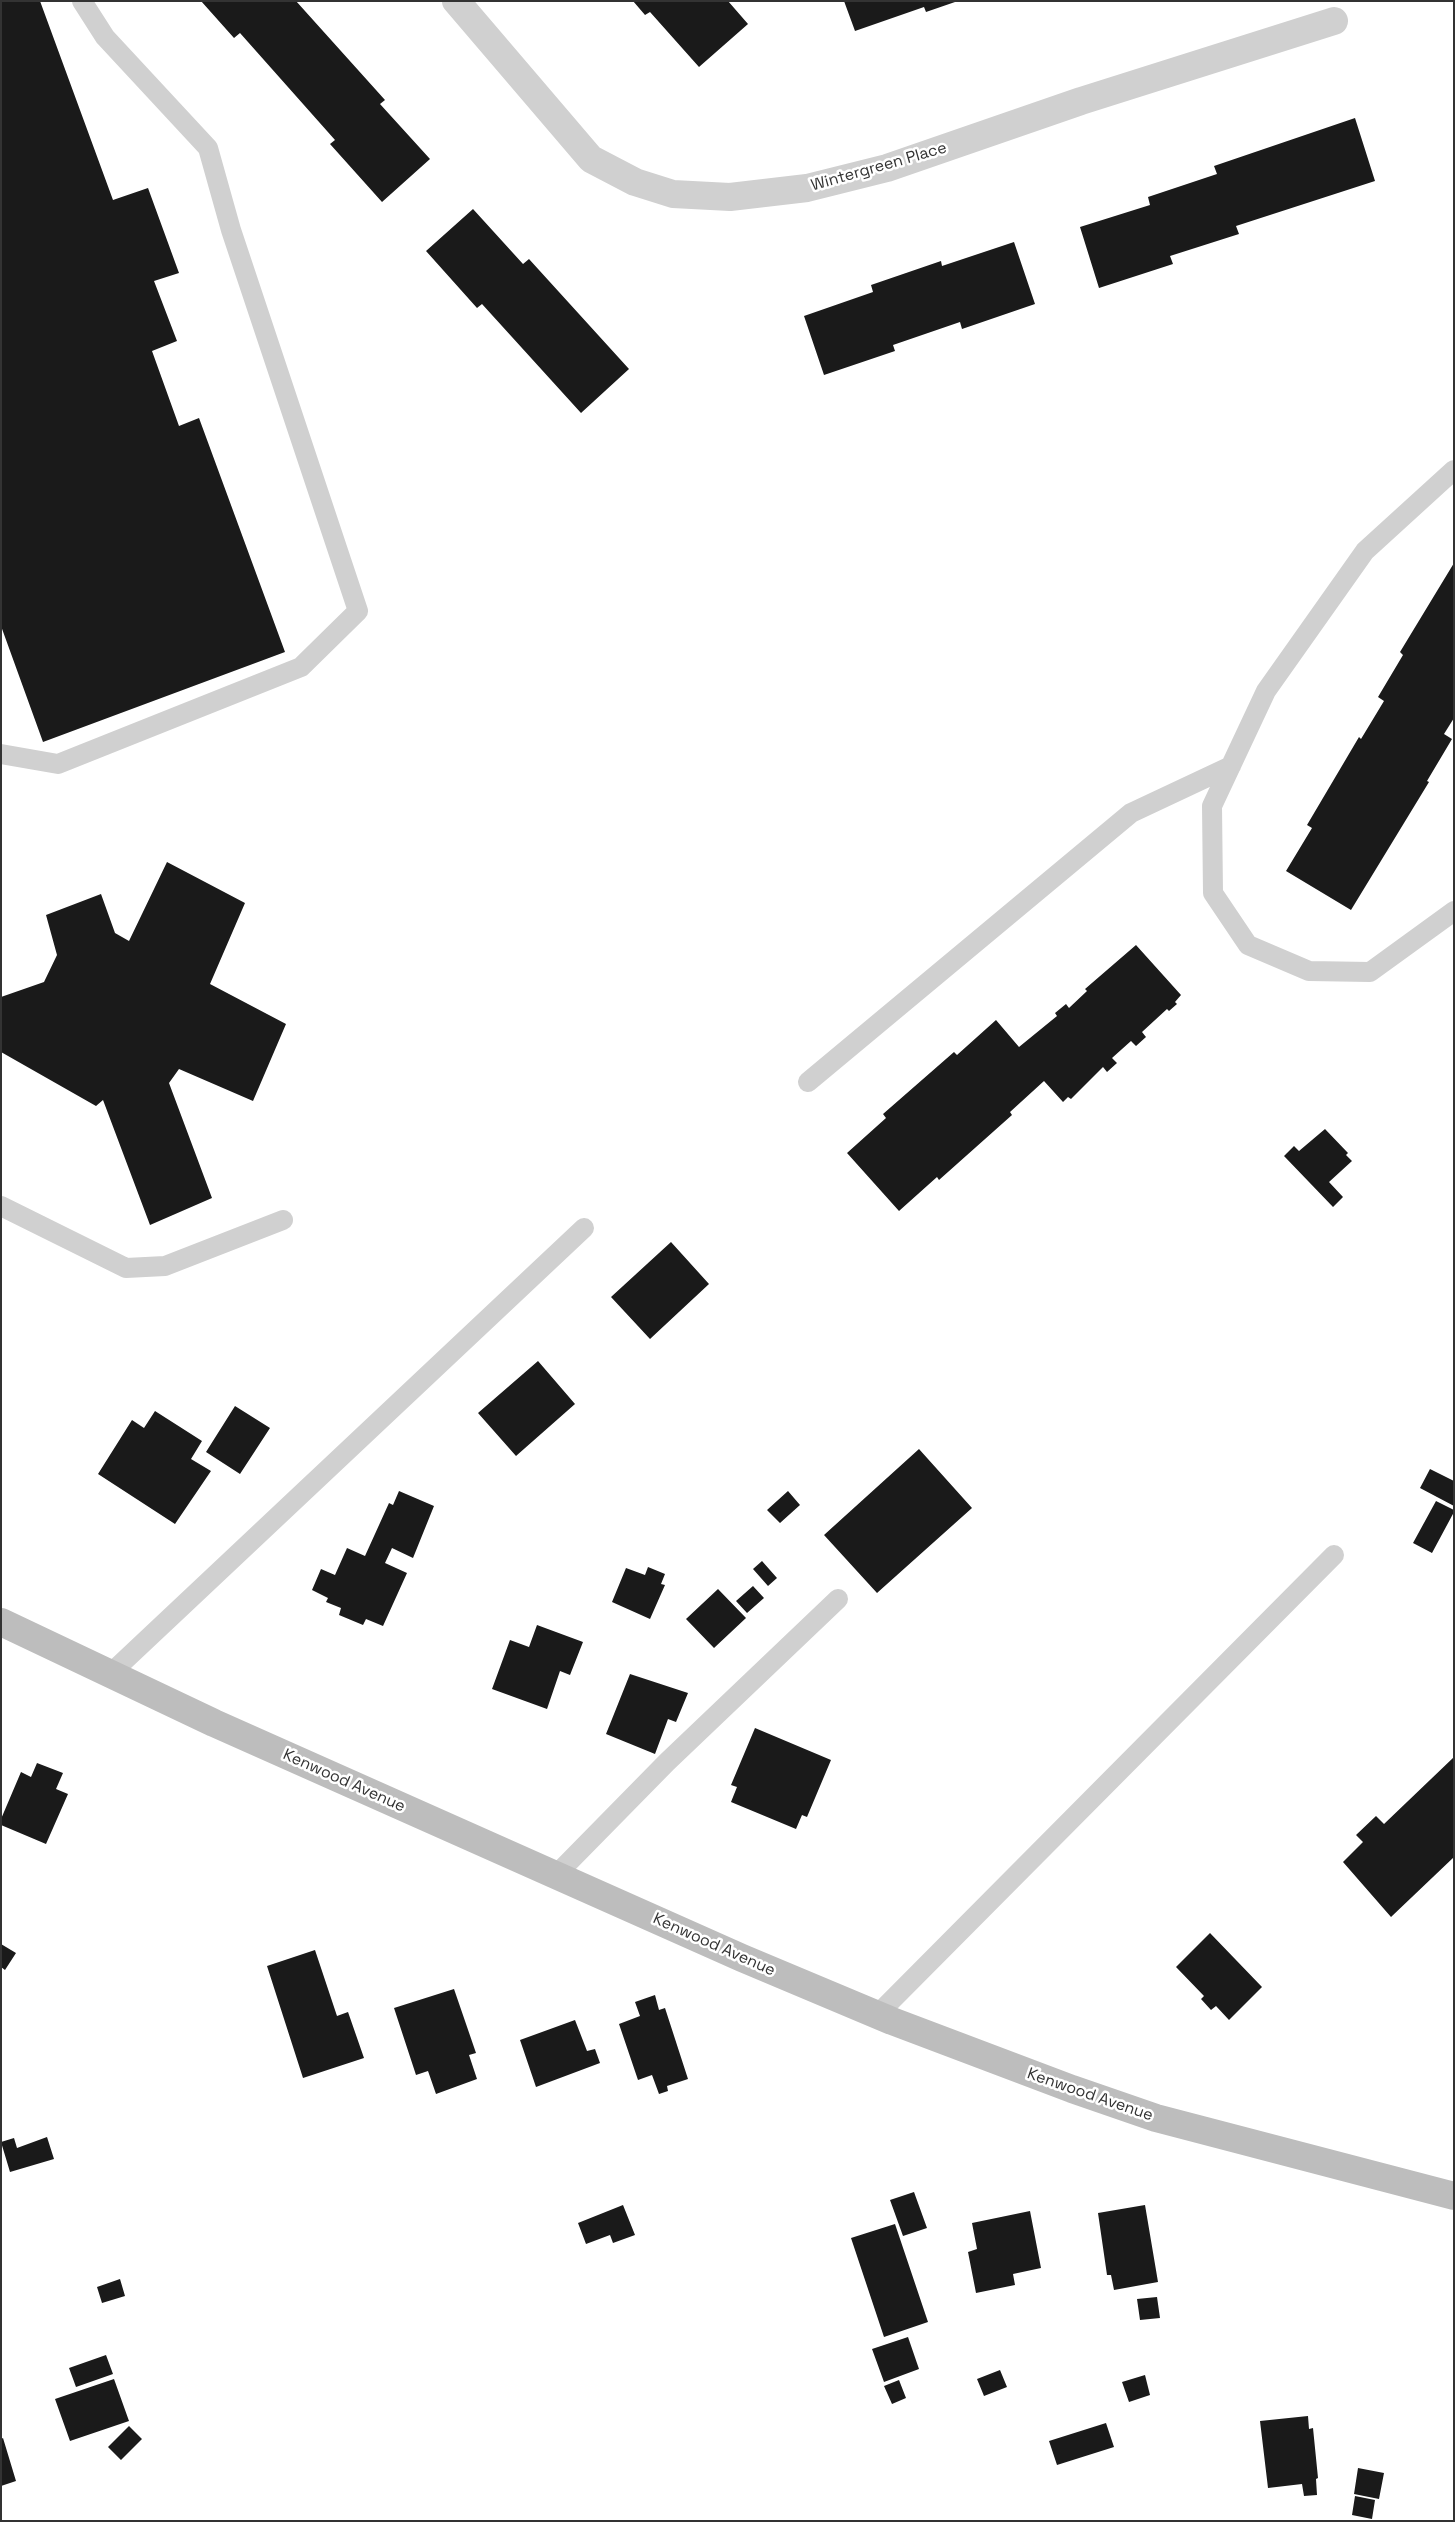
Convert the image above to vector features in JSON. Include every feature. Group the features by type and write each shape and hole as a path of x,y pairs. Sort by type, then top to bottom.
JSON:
{"main road":[{"name":"Kenwood Avenue","path":"1,1622 109,1675 742,1958 877,2015 1047,2080 1156,2118 1454,2196"}],"street":[{"name":"Wintergreen Place","path":"456,1 591,159 635,182 673,194 730,197 807,188 887,168 1081,101 1334,21"}],"lane":[{"path":"1,754 58,764 301,667 358,612 234,239 208,148 105,37 82,1"},
{"path":"1454,470 1365,551 1266,691 1212,806 1213,893 1248,945 1309,971 1370,972 1454,911"},
{"path":"808,1082 1131,813 1231,766"},
{"path":"1,1206 126,1268 165,1266 283,1220"},
{"path":"109,1675 584,1228"},
{"path":"877,2015 1334,1555"},
{"path":"556,1875 667,1762 838,1599"}],"building":[{"path":"1,1 40,1 113,200 148,188 179,273 154,281 177,341 152,351 179,426 199,418 285,652 43,742 1,626"},
{"path":"201,1 296,1 385,100 380,104 430,159 382,202 330,144 335,140 240,33 234,38"},
{"path":"633,1 728,1 748,24 699,67 650,12 645,15"},
{"path":"844,1 955,2 926,12 924,7 855,31"},
{"path":"1355,118 1375,181 1236,226 1239,234 1170,256 1173,264 1099,288 1080,227 1150,205 1148,197 1217,174 1214,166"},
{"path":"473,209 523,264 529,259 629,369 581,413 482,304 477,308 426,251"},
{"path":"1014,242 1035,304 962,329 960,322 893,345 895,351 824,375 804,316 873,292 871,285 941,261 942,266"},
{"path":"1454,563 1454,718 1444,734 1452,739 1427,781 1429,782 1351,910 1286,871 1312,828 1307,825 1359,737 1361,739 1384,701 1378,697 1403,655 1400,652"},
{"path":"167,862 245,903 210,984 286,1024 253,1101 179,1069 169,1083 212,1198 150,1225 103,1100 96,1106 1,1052 1,997 44,982 57,955 46,915 101,894 115,933 129,941"},
{"path":"1136,945 1181,995 1175,1002 1177,1004 1169,1011 1167,1009 1142,1032 1146,1037 1136,1046 1131,1041 1112,1058 1117,1063 1107,1072 1103,1067 1071,1099 1068,1097 1063,1102 1044,1081 1010,1112 1012,1115 939,1180 937,1177 899,1211 847,1153 886,1118 883,1114 954,1052 957,1055 996,1020 1019,1047 1057,1016 1055,1013 1066,1004 1069,1008 1087,991 1085,989"},
{"path":"1325,1129 1348,1153 1346,1155 1352,1161 1329,1182 1343,1197 1333,1207 1284,1156 1294,1146 1299,1151"},
{"path":"671,1242 709,1284 650,1339 611,1297"},
{"path":"538,1361 575,1404 516,1456 478,1413"},
{"path":"235,1406 270,1428 240,1474 206,1452"},
{"path":"155,1411 202,1441 191,1459 211,1471 175,1524 98,1474 132,1420 144,1428"},
{"path":"919,1449 972,1508 877,1593 824,1535"},
{"path":"1430,1469 1454,1481 1454,1506 1420,1488"},
{"path":"399,1491 434,1506 413,1558 392,1548 385,1563 407,1573 383,1626 366,1619 363,1625 339,1615 341,1608 326,1602 328,1598 312,1590 321,1569 335,1575 347,1548 365,1556 389,1503 393,1505"},
{"path":"788,1491 800,1505 780,1523 767,1510"},
{"path":"1436,1501 1454,1510 1454,1512 1432,1553 1413,1543"},
{"path":"762,1561 777,1578 768,1586 753,1569"},
{"path":"648,1567 665,1574 661,1584 665,1585 650,1619 612,1602 626,1568 645,1575"},
{"path":"753,1586 764,1598 747,1613 736,1601"},
{"path":"718,1589 746,1618 714,1648 686,1619"},
{"path":"537,1625 583,1642 570,1675 560,1671 547,1709 492,1689 510,1640 529,1647"},
{"path":"630,1674 688,1693 676,1722 668,1719 655,1754 606,1734"},
{"path":"755,1728 831,1760 807,1817 802,1815 796,1829 731,1802 737,1787 731,1785"},
{"path":"1454,1757 1454,1857 1391,1917 1343,1862 1363,1842 1356,1835 1376,1816 1384,1824"},
{"path":"37,1763 63,1773 56,1789 68,1794 46,1844 1,1825 1,1819 21,1772 31,1777"},
{"path":"1210,1933 1262,1987 1229,2020 1216,2006 1211,2010 1201,1999 1204,1996 1176,1967"},
{"path":"1,1944 16,1953 5,1970 1,1967"},
{"path":"315,1950 337,2016 348,2012 364,2058 303,2078 267,1966"},
{"path":"454,1989 476,2053 469,2055 477,2079 436,2094 428,2071 416,2075 394,2008"},
{"path":"655,1995 659,2010 665,2008 688,2079 667,2086 668,2091 659,2094 652,2075 638,2080 619,2024 640,2016 635,2002"},
{"path":"575,2020 587,2051 595,2049 600,2063 536,2087 520,2040"},
{"path":"47,2137 54,2159 10,2172 1,2142 14,2138 17,2148"},
{"path":"914,2192 927,2228 903,2236 890,2200"},
{"path":"623,2205 635,2235 613,2243 610,2235 586,2244 578,2223"},
{"path":"1145,2205 1158,2282 1114,2290 1111,2275 1107,2275 1098,2213"},
{"path":"1030,2211 1041,2268 1013,2274 1015,2285 976,2293 968,2252 977,2249 972,2223"},
{"path":"895,2224 928,2322 884,2337 851,2238"},
{"path":"120,2279 125,2296 102,2303 97,2287"},
{"path":"1157,2297 1160,2318 1140,2320 1137,2299"},
{"path":"908,2337 919,2369 884,2382 872,2349"},
{"path":"106,2355 113,2374 76,2387 69,2368"},
{"path":"1000,2370 1007,2387 984,2396 977,2379"},
{"path":"1145,2375 1150,2395 1129,2402 1122,2382"},
{"path":"114,2379 129,2421 70,2441 55,2399"},
{"path":"899,2380 906,2398 892,2404 884,2386"},
{"path":"1308,2416 1309,2429 1313,2428 1318,2478 1316,2479 1317,2495 1304,2496 1302,2484 1268,2488 1260,2421"},
{"path":"1106,2423 1114,2447 1057,2465 1049,2441"},
{"path":"129,2426 142,2439 121,2460 108,2447"},
{"path":"3,2438 16,2481 1,2486 1,2439"},
{"path":"1358,2468 1384,2473 1379,2499 1354,2494"},
{"path":"1355,2496 1375,2500 1372,2519 1352,2515"}]}
